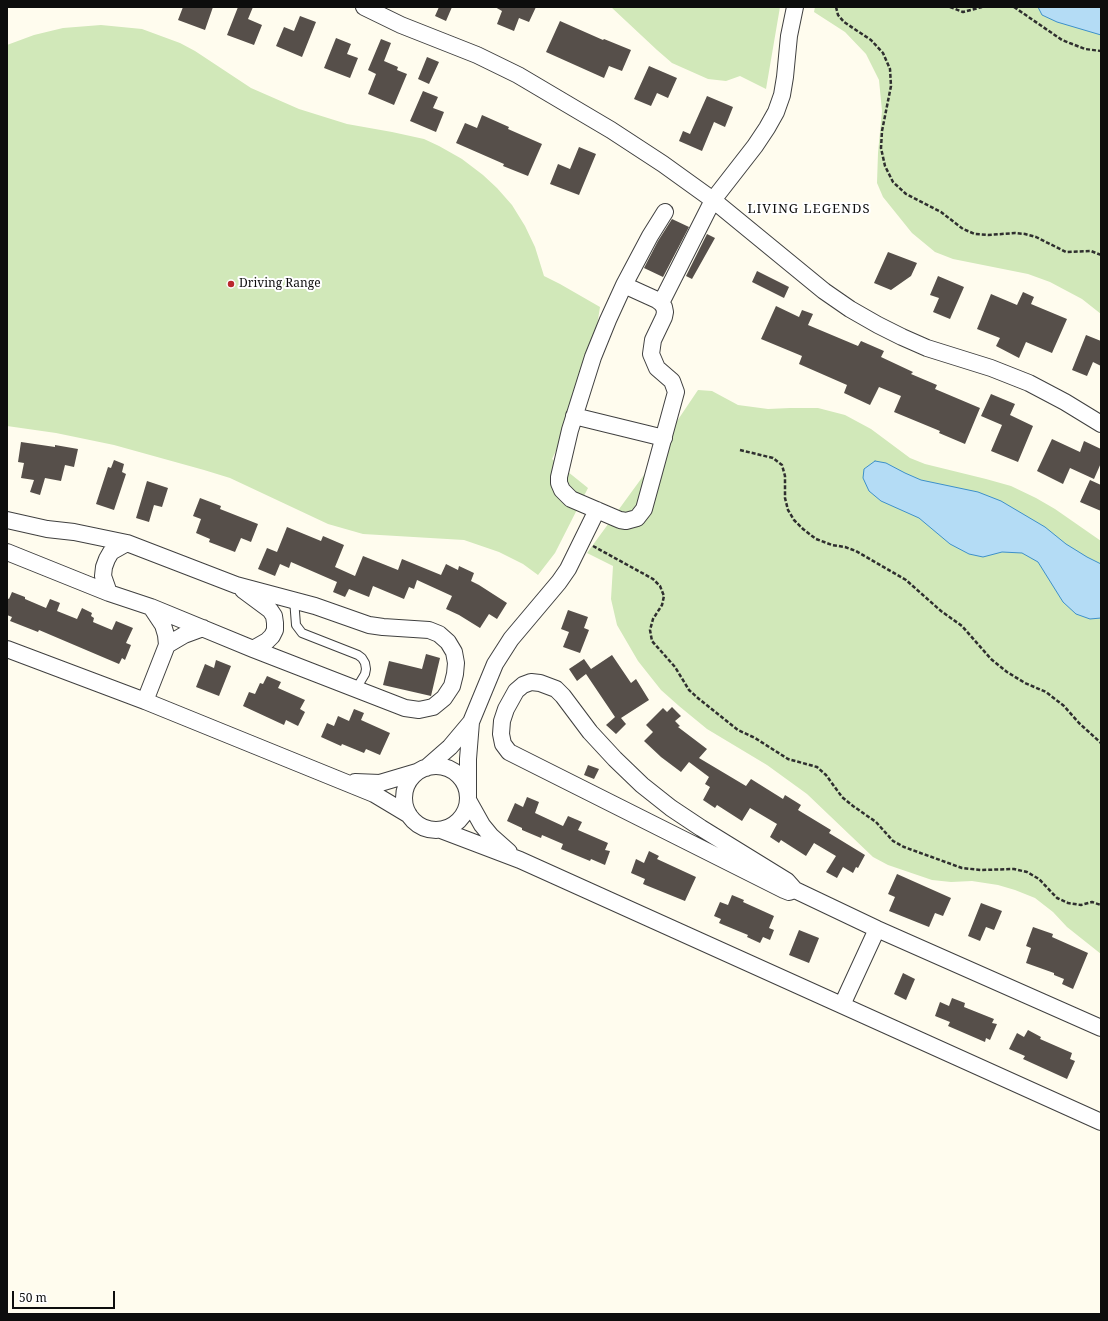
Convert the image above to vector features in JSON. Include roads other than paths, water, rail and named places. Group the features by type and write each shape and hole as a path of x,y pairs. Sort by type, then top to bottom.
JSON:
{"street":[{"path":"364,7 401,25 477,55 518,75 611,130 663,164 713,200 824,291 857,313 902,337 927,348 991,368 1029,383 1065,402 1101,424"},
{"path":"661,303 713,200 755,146 776,112 782,95 794,7"},
{"path":"624,285 661,303 664,307 665,312 653,340 651,354 656,368 672,381 676,392 646,504 641,514 636,518 626,521 620,520 571,499 566,495 559,484 561,468 574,416 593,357 608,320 624,285 665,212"},
{"path":"574,416 664,438"},
{"path":"471,722 468,759 468,798 467,806 462,817 452,826 441,830 423,827 417,824 405,808 404,792 411,778 450,747 471,722 495,664 511,639 559,582 568,569 597,510"},
{"path":"7,520 47,529 127,542 236,585 294,600 369,625 429,630 439,634 448,642 454,652 456,663 452,686 444,698 433,707 419,710 405,708 253,649 151,607 109,593 7,552"},
{"path":"109,593 103,576 104,567 111,552 127,542"},
{"path":"236,585 264,605 274,616 275,630 272,636 267,641 253,649"},
{"path":"145,701 167,645 163,625 151,607"},
{"path":"167,645 184,635 203,628"},
{"path":"7,649 145,701 374,794 409,815"},
{"path":"795,890 789,892 784,890 509,752 503,744 501,734 502,721 506,709 516,691 523,685 531,682 540,683 556,690 563,696 590,732 615,759 642,784 671,808 787,881 795,890 877,930 1101,1028"},
{"path":"340,780 380,783 436,766 452,770 463,781 468,798 482,825 501,846 520,860"},
{"path":"441,830 520,860 1101,1122"},
{"path":"842,1005 877,930"}],"lane":[{"path":"294,600 296,625 302,633 358,655 362,658 366,668 365,674 356,689"}],"water":[{"path":"1038,7 1101,7 1101,35 1057,22 1042,15"},
{"path":"875,461 886,463 921,480 978,492 1001,501 1045,527 1066,544 1101,564 1101,618 1090,619 1076,614 1063,602 1038,562 1022,553 1002,552 983,557 969,554 950,544 919,518 881,501 869,491 863,478 864,469"}],"place":[{"name":"Driving Range","path":"231,284"}],"district":[{"name":"LIVING LEGENDS","path":"809,209"}]}
